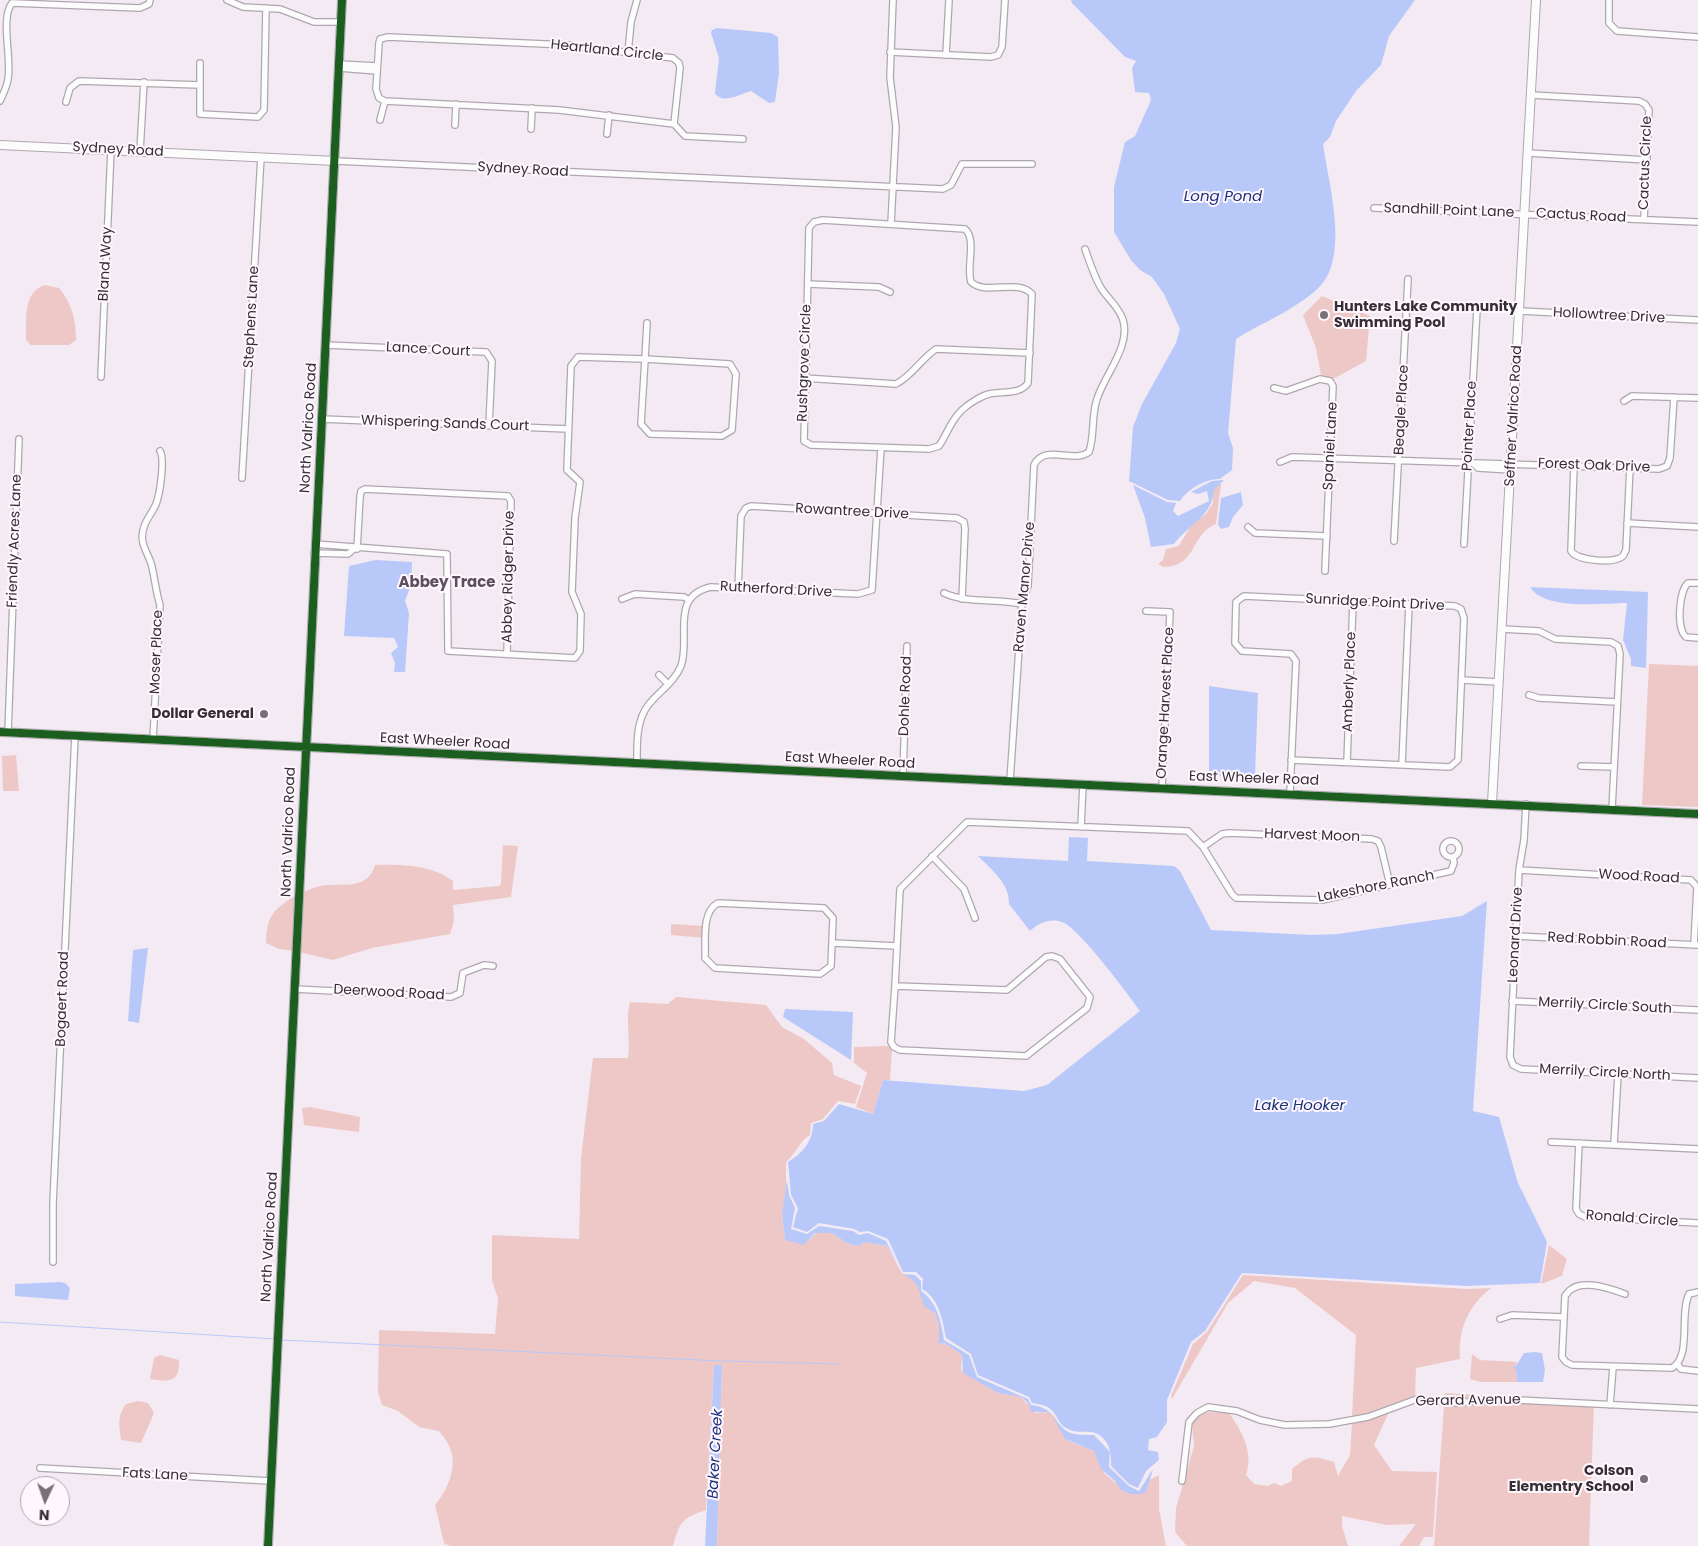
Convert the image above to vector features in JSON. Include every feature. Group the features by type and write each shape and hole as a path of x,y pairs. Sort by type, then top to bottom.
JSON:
{"street":[{"path":"0,101 8,80 9,55 5,36 8,8 18,2 79,3 140,8 149,4 150,0"},
{"path":"227,0 243,7 280,9 314,22 341,22"},
{"name":"North Valrico Road","path":"268,1546 314,553 336,161 342,0"},
{"path":"628,53 631,22 637,0"},
{"path":"891,224 896,127 890,77 893,0"},
{"path":"946,55 948,0"},
{"path":"890,52 991,57 998,55 1002,47 1005,0"},
{"name":"Seffner Valrico Road","path":"1492,803 1536,0"},
{"path":"1609,0 1609,22 1617,32 1698,37"},
{"path":"200,64 200,114 258,117 264,110 266,8"},
{"name":"Heartland Circle","path":"385,101 378,98 376,89 380,39 388,37 567,45 673,58 679,62 674,124"},
{"path":"339,66 377,69"},
{"path":"66,102 70,88 79,81 200,85"},
{"path":"140,151 144,82"},
{"name":"Cactus Circle","path":"1531,95 1642,102 1649,110 1644,219"},
{"path":"380,120 385,101 456,104 532,108 609,116 674,124 685,136 743,139"},
{"path":"455,125 456,104"},
{"path":"531,129 532,108"},
{"path":"607,134 609,116"},
{"name":"Sydney Road","path":"0,145 943,189 951,185 962,164 969,162 1032,164"},
{"name":"Bland Way","path":"101,377 111,150"},
{"path":"1528,154 1647,160"},
{"name":"Stephens Lane","path":"242,478 261,157"},
{"name":"Sandhill Point Lane","path":"1374,208 1525,213"},
{"name":"Cactus Road","path":"1525,213 1698,222"},
{"name":"Rushgrove Circle","path":"814,222 891,224 965,228 970,236 969,275 971,282 978,286 1023,288 1032,294 1028,383 1020,391 986,394 962,409 950,424 939,446 920,449 811,445 804,441 804,378 810,228 814,222"},
{"name":"Raven Manor Drive","path":"1010,781 1022,604 1028,586 1034,464 1043,454 1080,456 1090,452 1093,414 1098,397 1122,344 1125,331 1120,312 1102,290 1085,249"},
{"name":"Beagle Place","path":"1394,542 1408,279"},
{"path":"808,284 879,287 890,292"},
{"name":"Pointer Place","path":"1464,544 1471,464 1477,309"},
{"name":"Hollowtree Drive","path":"1520,311 1698,320"},
{"path":"315,544 356,549 447,554 448,651 575,658 580,651 581,611 572,592 575,518 580,482 568,472 567,467 571,366 578,357 645,359 730,364 736,374 732,430 722,436 650,434 641,424 645,359 647,323"},
{"name":"Lance Court","path":"326,344 486,352 492,361 489,425"},
{"path":"804,378 896,384 904,380 927,355 936,349 1030,353"},
{"name":"Spaniel Lane","path":"1274,388 1286,392 1320,378 1330,381 1334,390 1325,571"},
{"path":"1624,400 1632,396 1698,398"},
{"name":"Forest Oak Drive","path":"1280,462 1292,457 1471,464 1478,468 1574,466 1659,469 1667,466 1670,458 1674,397"},
{"name":"Whispering Sands Court","path":"322,418 568,429"},
{"name":"Friendly Acres Lane","path":"4,732 19,439"},
{"name":"Rutherford Drive","path":"689,600 703,589 868,593 872,590 881,448"},
{"name":"Moser Place","path":"153,740 160,605 154,588 151,564 142,538 144,527 157,500 163,463 160,451"},
{"path":"1574,466 1570,547 1573,554 1580,558 1621,559 1625,553 1630,467"},
{"name":"Abbey Ridger Drive","path":"356,549 360,497 362,490 365,488 508,496 511,501 507,654"},
{"name":"Rowantree Drive","path":"738,589 741,516 746,508 751,506 957,518 964,522 965,530 962,599"},
{"path":"1627,523 1698,527"},
{"path":"1248,527 1255,533 1327,536"},
{"path":"338,546 338,554"},
{"path":"314,553 348,554 356,549"},
{"path":"1698,583 1688,584 1682,592 1680,628 1686,637 1698,638"},
{"path":"944,593 962,599 1008,601 1022,604"},
{"path":"622,599 635,594 684,597 689,600 684,614 682,663 678,672 648,705 640,722 636,763"},
{"name":"Sunridge Point Drive","path":"1290,792 1291,760 1296,661 1291,654 1242,651 1235,643 1236,602 1244,596 1455,606 1463,612 1458,760 1450,767 1291,760"},
{"name":"Amberly Place","path":"1347,762 1353,602"},
{"path":"1402,764 1409,604"},
{"name":"Orange Harvest Place","path":"1146,611 1170,612 1162,788"},
{"path":"1502,629 1539,631 1555,639 1615,644 1620,654 1612,809"},
{"name":"Dohle Road","path":"903,776 907,646"},
{"path":"659,675 668,684"},
{"path":"1462,680 1498,682"},
{"path":"1529,694 1539,698 1618,702"},
{"name":"East Wheeler Road","path":"4,732 1083,785 1290,792 1698,814"},
{"name":"Bogaert Road","path":"53,1262 52,1203 75,736"},
{"path":"1581,766 1614,767"},
{"path":"1081,826 1083,785"},
{"name":"Leonard Drive","path":"1513,1065 1510,1057 1512,1001 1519,870 1524,840 1526,804"},
{"name":"Lakeshore Ranch","path":"895,986 1007,990 1046,957 1052,956 1060,959 1090,997 1087,1008 1026,1056 900,1050 894,1047 891,1042 900,889 967,822 1188,831 1202,847 1236,898 1322,900 1451,871 1454,863 1453,857"},
{"name":"Harvest Moon","path":"1202,847 1222,834 1230,833 1372,839 1378,841 1381,847 1390,885"},
{"path":"932,856 964,889 975,918"},
{"name":"Wood Road","path":"1519,870 1692,880 1697,887 1696,945"},
{"path":"718,903 824,908 833,918 833,943 831,966 820,974 715,968 706,958 707,914 710,907 718,903"},
{"name":"Red Robbin Road","path":"1516,936 1696,945"},
{"path":"833,943 896,946"},
{"name":"Deerwood Road","path":"295,989 451,997 460,992 463,973 484,965 493,966"},
{"name":"Merrily Circle South","path":"1512,1001 1698,1010"},
{"name":"Merrily Circle North","path":"1513,1065 1521,1069 1698,1078"},
{"path":"1614,1144 1618,1074"},
{"path":"1551,1142 1698,1148"},
{"name":"Ronald Circle","path":"1579,1143 1576,1209 1579,1214 1585,1217 1698,1223"},
{"path":"1625,1294 1607,1288 1578,1285 1569,1289 1565,1296 1562,1357 1566,1362 1572,1365 1665,1370 1678,1365 1682,1356 1685,1303 1689,1294 1698,1292"},
{"path":"1500,1319 1512,1314 1564,1317"},
{"path":"1678,1365 1681,1369 1698,1371"},
{"path":"1610,1405 1612,1367"},
{"name":"Gerard Avenue","path":"1182,1481 1190,1422 1197,1413 1208,1407 1237,1411 1260,1420 1285,1425 1329,1424 1368,1417 1417,1399 1457,1403 1498,1399 1698,1409"},
{"name":"Fats Lane","path":"40,1468 270,1481"}],"shaded area":[{"path":"45,285 59,288 70,306 74,319 76,340 69,345 31,345 26,340 26,316 29,300 32,294"},
{"path":"1322,296 1370,316 1366,361 1333,379 1321,375 1316,348 1303,315"},
{"path":"1217,484 1221,484 1216,524 1202,535 1189,556 1183,561 1164,567 1158,564 1163,560 1166,549 1179,546 1191,525 1206,514 1213,503 1213,490"},
{"path":"1649,664 1698,666 1698,807 1642,805"},
{"path":"16,755 19,791 3,791 2,756"},
{"path":"503,845 518,846 511,897 453,905 454,921 450,934 372,948 333,960 299,952 301,893 320,886 360,882 366,879 375,865 406,865 436,872 453,881 453,890 499,886 501,884"},
{"path":"296,895 294,951 279,949 266,943 270,919 277,909"},
{"path":"671,924 705,926 704,938 671,935"},
{"path":"676,997 766,1005 782,1027 804,1039 832,1063 834,1075 861,1086 855,1104 838,1101 823,1119 811,1123 810,1135 803,1140 786,1162 786,1197 782,1214 785,1239 793,1242 807,1242 816,1233 832,1233 848,1244 859,1246 864,1242 887,1246 902,1273 913,1280 918,1286 924,1305 935,1313 939,1325 939,1344 944,1343 962,1355 961,1370 998,1393 1021,1397 1035,1413 1044,1412 1050,1414 1057,1421 1064,1436 1071,1442 1094,1451 1105,1474 1128,1493 1147,1490 1149,1480 1159,1475 1159,1509 1166,1546 717,1546 722,1365 714,1365 706,1510 692,1515 683,1522 673,1546 450,1546 444,1543 435,1505 444,1493 452,1471 453,1463 450,1448 439,1431 419,1427 398,1411 382,1405 378,1392 379,1330 495,1334 498,1298 492,1281 492,1235 579,1239 581,1158 593,1058 628,1058 630,1002 668,1004"},
{"path":"889,1046 892,1049 890,1080 883,1080 873,1114 856,1107 867,1073 854,1063 854,1047"},
{"path":"310,1107 360,1117 359,1132 304,1125 302,1108"},
{"path":"1549,1245 1567,1259 1562,1276 1541,1284"},
{"path":"1243,1275 1466,1289 1491,1288 1476,1302 1466,1319 1461,1338 1460,1359 1416,1368 1415,1397 1367,1414 1352,1417 1356,1335 1295,1288 1254,1281 1228,1303 1172,1399 1171,1396 1193,1344 1207,1332"},
{"path":"1472,1354 1480,1360 1517,1362 1516,1366 1511,1367 1516,1368 1517,1382 1481,1382 1470,1379"},
{"path":"160,1355 179,1360 178,1373 172,1379 163,1381 150,1379 154,1358"},
{"path":"1445,1393 1594,1402 1589,1546 1434,1546"},
{"path":"138,1401 148,1403 154,1413 141,1443 121,1440 119,1425 121,1413 126,1404"},
{"path":"1210,1412 1229,1413 1238,1427 1248,1450 1249,1459 1246,1475 1254,1484 1268,1486 1274,1483 1281,1486 1292,1481 1292,1469 1303,1461 1312,1458 1321,1458 1334,1462 1338,1476 1350,1455 1352,1423 1389,1412 1374,1445 1392,1471 1437,1472 1433,1537 1424,1537 1419,1546 1399,1546 1416,1524 1387,1525 1342,1516 1342,1526 1348,1546 1187,1546 1175,1532 1176,1508 1194,1446 1192,1424 1198,1415"}],"water":[{"name":"Long Pond","path":"1071,0 1415,0 1389,36 1381,65 1356,91 1336,121 1330,137 1323,144 1332,194 1335,232 1335,250 1325,280 1317,290 1284,313 1236,339 1228,433 1233,448 1232,470 1220,479 1214,479 1197,486 1180,501 1168,500 1129,481 1133,427 1142,404 1176,343 1180,329 1164,294 1152,277 1140,270 1131,260 1114,232 1114,187 1125,142 1135,136 1151,100 1149,93 1135,92 1132,68 1136,61 1125,57"},
{"path":"717,28 771,33 778,37 779,73 775,102 769,103 751,91 727,98 722,98 715,93 719,58 711,33 712,30"},
{"path":"1224,480 1214,490 1209,507 1205,513 1174,544 1151,547 1145,518 1133,485 1167,502 1176,503 1173,511 1178,516 1209,501 1207,491 1198,494 1191,492 1212,481"},
{"path":"1241,492 1243,505 1233,517 1229,527 1221,529 1218,525 1221,498"},
{"path":"376,560 412,562 411,585 405,601 409,613 405,672 394,672 395,663 391,653 398,647 394,638 344,636 349,566"},
{"path":"1530,587 1648,592 1646,668 1631,666 1631,659 1623,640 1627,603 1561,603 1537,595"},
{"path":"1209,686 1258,693 1255,776 1209,776"},
{"name":"Lake Hooker","path":"1069,837 1088,838 1087,861 1174,866 1180,871 1211,930 1312,935 1338,934 1462,916 1487,901 1473,1111 1499,1117 1518,1183 1547,1242 1540,1283 1466,1286 1242,1273 1205,1331 1191,1342 1167,1400 1167,1422 1157,1437 1149,1439 1148,1450 1158,1452 1159,1460 1146,1471 1138,1488 1129,1484 1111,1466 1109,1446 1100,1435 1068,1429 1063,1426 1048,1407 1032,1403 1029,1397 978,1375 971,1354 946,1338 942,1317 936,1304 928,1293 922,1289 923,1279 916,1272 903,1272 888,1239 868,1231 860,1232 854,1229 819,1223 807,1232 793,1227 798,1208 791,1195 788,1162 806,1146 811,1136 813,1124 824,1121 839,1104 873,1114 883,1080 1024,1091 1047,1085 1140,1011 1103,962 1070,927 1062,922 1049,921 1030,931 1009,904 1003,883 978,856 1068,861"},
{"path":"148,948 139,1023 128,1021 133,950"},
{"path":"785,1009 853,1012 851,1060 783,1017"},
{"path":"787,1180 789,1195 795,1208 791,1229 807,1234 819,1226 853,1231 859,1235 868,1233 886,1241 896,1261 887,1246 864,1242 859,1246 848,1244 832,1233 815,1233 804,1245 785,1240 782,1214"},
{"path":"903,1274 915,1275 921,1281 921,1291 935,1306 944,1340 969,1355 977,1377 1028,1399 1031,1405 1043,1408 1052,1415 1046,1412 1032,1412 1027,1402 1021,1397 998,1393 963,1373 962,1355 944,1343 939,1344 939,1325 935,1313 924,1306 915,1283"},
{"path":"65,1283 70,1288 68,1300 15,1296 15,1284"},
{"path":"1524,1353 1542,1353 1545,1370 1543,1382 1517,1382 1516,1369 1511,1367 1516,1366"},
{"name":"Baker Creek","path":"714,1365 722,1365 717,1546 705,1546"},
{"path":"1052,1415 1070,1433 1094,1435 1110,1452 1109,1467 1129,1486 1139,1491 1153,1469 1147,1490 1142,1494 1131,1494 1121,1490 1115,1481 1101,1469 1094,1451 1065,1439"}],"waterway":[{"path":"0,1322 275,1339"},
{"path":"281,1340 720,1361 840,1364"}],"cycle path":[{"path":"268,1546 342,0"},
{"path":"0,732 424,754 1698,814"}],"place":[{"name":"Hunters Lake Community Swimming Pool","path":"1324,315"},
{"name":"Dollar General","path":"264,714"},
{"name":"Colson Elementry School","path":"1644,1479"}],"district":[{"name":"Abbey Trace","path":"447,583"}]}
